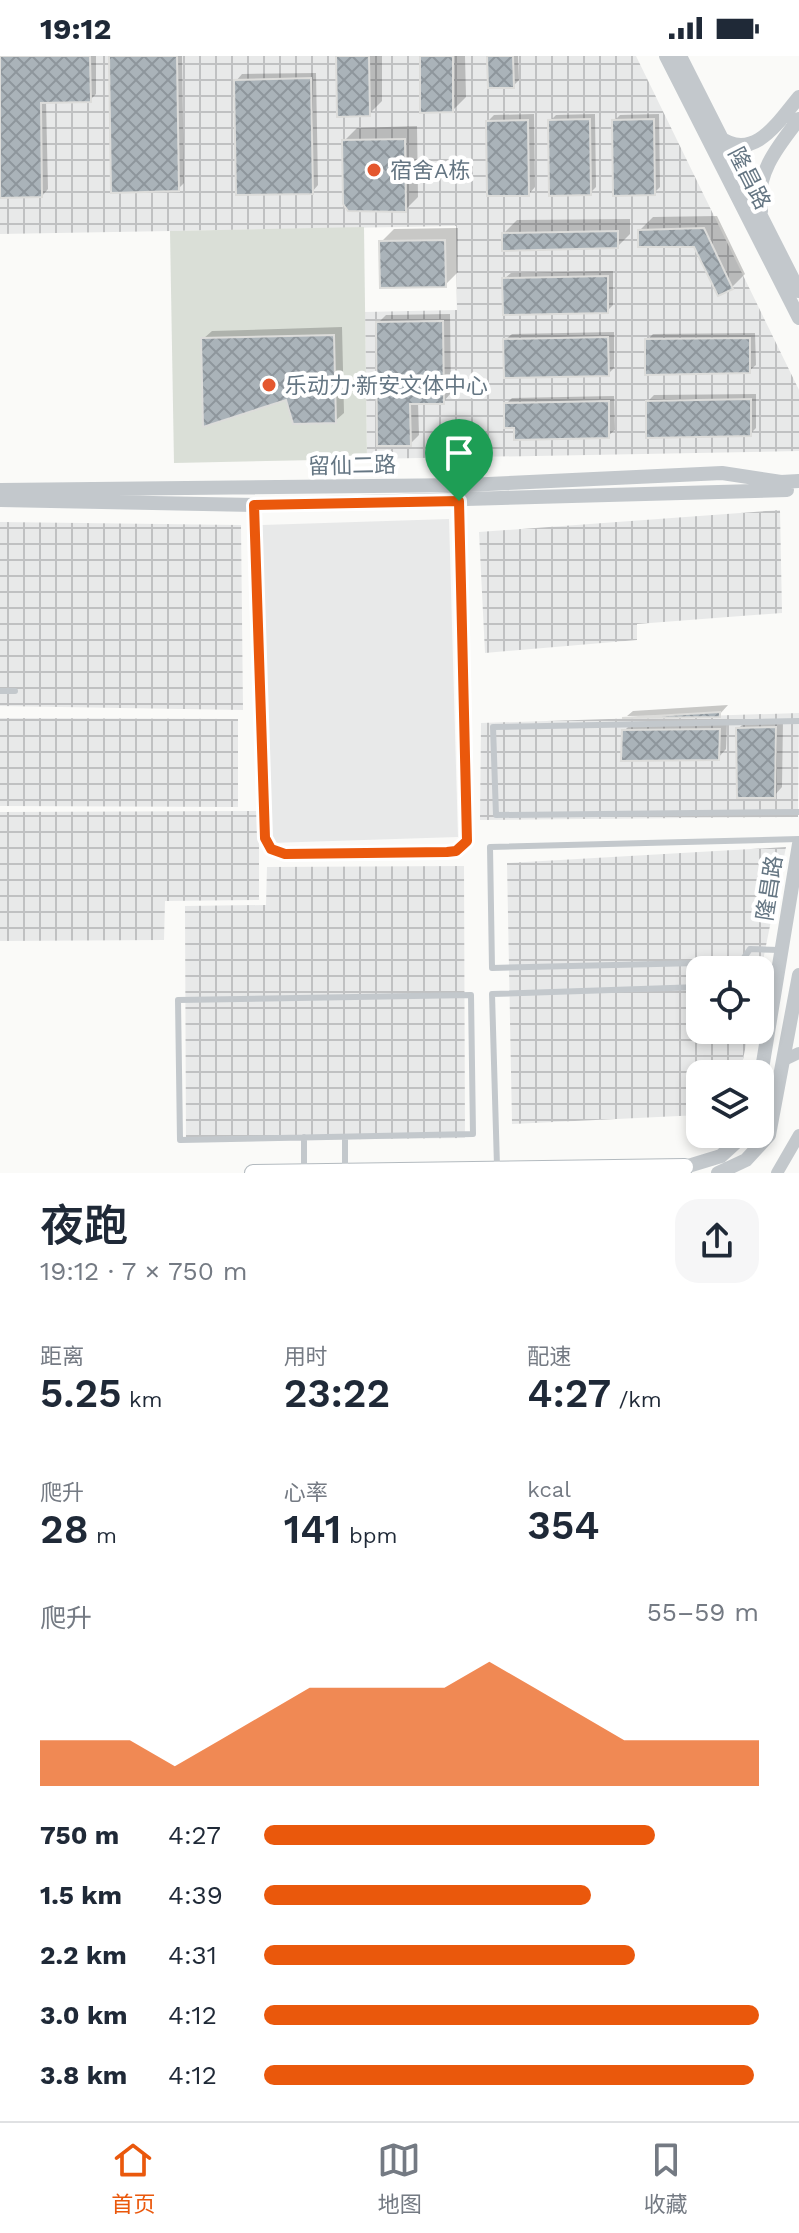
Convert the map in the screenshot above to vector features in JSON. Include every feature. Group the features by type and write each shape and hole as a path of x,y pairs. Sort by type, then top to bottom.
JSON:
{"main road":[{"path":"253,1173 685,1167"}],"street":[{"name":"隆昌路","path":"666,56 799,318"},
{"name":"隆昌路","path":"680,56 717,135 799,291"},
{"path":"717,135 742,145 768,134 799,97"},
{"path":"765,226 759,202 762,178 799,119"},
{"path":"727,492 729,474"},
{"name":"留仙二路","path":"0,490 466,485 729,474 781,482 799,481"},
{"name":"留仙二路","path":"0,500 254,505 799,490"},
{"name":"隆昌路","path":"763,1060 799,842"},
{"path":"718,1173 746,1160 764,1143 773,1125 792,1056 799,975"},
{"path":"777,1173 799,1135"},
{"path":"685,1167 721,1156 730,1148"}],"lane":[{"path":"254,505 267,844 285,854 447,852 462,847 470,834 459,501"},
{"path":"0,691 15,691"},
{"path":"799,721 493,727 496,815 799,812"},
{"path":"782,950 750,949 741,962 492,968 490,847 799,842"},
{"path":"497,1169 492,994 686,987"},
{"path":"471,995 473,1134 304,1137 180,1140 178,1000 471,995"},
{"path":"304,1137 304,1173"},
{"path":"345,1137 346,1172"}],"shaded area":[{"path":"0,56 636,56 799,390 799,451 367,459 365,312 457,310 456,226 0,234"},
{"name":"乐动力·新安文体中心","path":"364,227 367,459 174,463 170,231"},
{"path":"780,510 782,613 637,624 637,640 485,653 479,532"},
{"path":"449,519 458,837 270,843 262,525"},
{"path":"0,522 241,525 243,710 0,706"},
{"path":"799,713 798,817 480,820 481,723"},
{"path":"0,718 238,719 238,807 0,806"},
{"path":"259,811 259,900 165,901 164,940 0,941 0,812"},
{"path":"786,847 764,956 686,956 686,1044 746,1044 743,1060 686,1060 686,1116 512,1124 507,863"},
{"path":"464,866 465,1138 186,1141 185,906 266,905 267,867"}],"building":[{"path":"0,56 90,56 91,102 41,103 42,197 0,198"},
{"path":"109,56 177,56 179,191 111,193"},
{"path":"336,56 369,56 370,116 337,117"},
{"path":"420,56 453,56 453,112 420,113"},
{"path":"487,56 513,56 514,88 488,88"},
{"path":"311,78 313,194 236,195 234,80"},
{"path":"590,119 591,195 549,196 548,120"},
{"path":"654,119 655,195 613,196 612,120"},
{"path":"528,120 529,196 487,196 486,121"},
{"name":"宿舍A栋","path":"405,139 406,212 348,211 343,204 342,140"},
{"path":"704,228 733,289 718,296 694,247 638,247 638,230"},
{"path":"618,231 618,248 502,251 502,233"},
{"path":"445,240 446,287 380,288 379,241"},
{"path":"608,276 608,313 503,315 502,278"},
{"path":"443,321 444,404 410,404 411,446 377,446 376,322"},
{"path":"334,335 336,423 293,424 286,400 203,427 201,338"},
{"path":"608,337 609,376 504,378 503,339"},
{"path":"750,338 750,373 645,375 645,339"},
{"path":"751,399 751,436 646,438 646,401"},
{"path":"609,401 609,438 514,440 514,428 504,428 504,403"},
{"path":"720,712 720,717 622,718"},
{"path":"776,727 775,798 737,798 736,728"},
{"path":"720,729 719,760 621,761 622,730"}],"place":[{"name":"宿舍A栋","path":"374,170"},
{"name":"乐动力·新安文体中心","path":"269,385"}],"route":[{"path":"459,501 470,834 467,841 456,851 447,852 285,854 271,849 265,838 254,505 459,501"}]}
